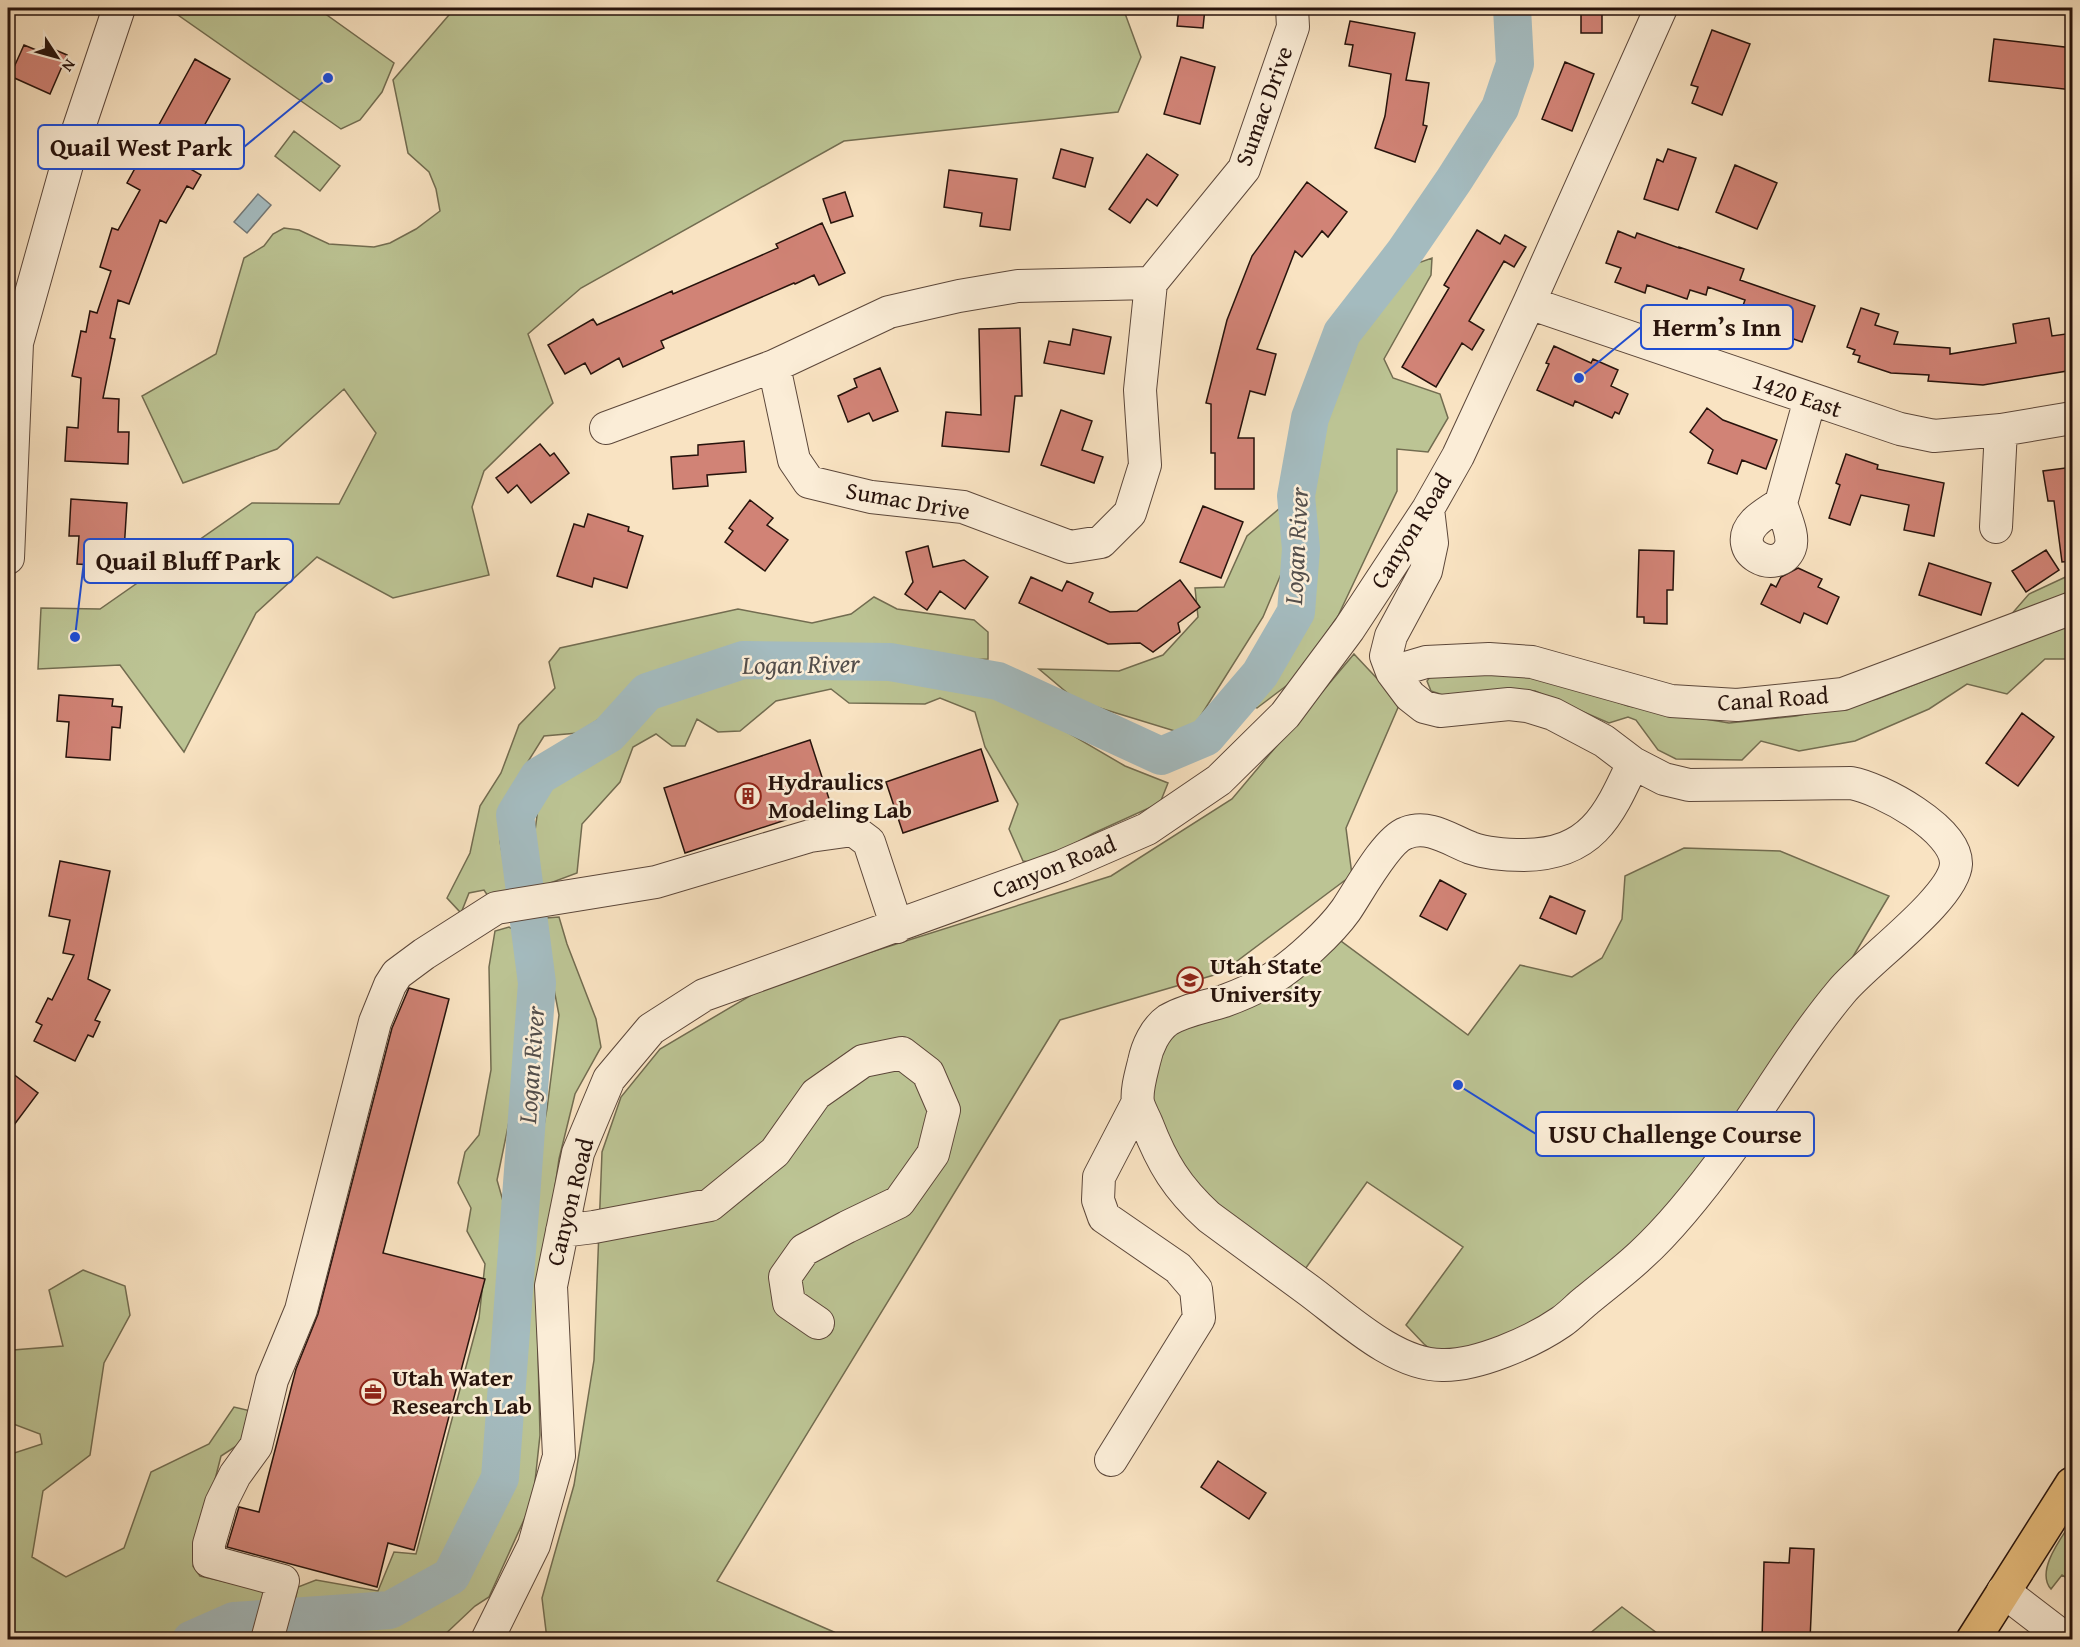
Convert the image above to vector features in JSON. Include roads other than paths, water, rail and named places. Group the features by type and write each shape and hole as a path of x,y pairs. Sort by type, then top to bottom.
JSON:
{"main road":[{"path":"1973,1640 2073,1484"}],"street":[{"name":"Sumac Drive","path":"774,366 794,460 810,482 872,497 963,507 1070,547 1101,542 1130,513 1145,465 1140,390 1151,283 1244,169 1293,27 1292,8"},
{"name":"Canyon Road","path":"487,1640 534,1545 560,1456 550,1286 578,1153 609,1079 651,1029 704,995 1062,866 1147,830 1219,780 1285,715 1349,629 1428,509 1458,456 1661,8"},
{"path":"8,558 17,343 112,9"},
{"path":"606,428 774,366 889,312 959,296 1018,286 1151,283"},
{"name":"1420 East","path":"1529,303 1900,429 1934,435 2001,430 2073,418"},
{"path":"1781,503 1810,399"},
{"path":"1996,527 2001,430"},
{"path":"1138,1102 1160,1157 1188,1198 1209,1217 1380,1344 1413,1360 1440,1365 1469,1362 1514,1347 1560,1323 1642,1254 1675,1219 1730,1150 1793,1056 1840,993 1857,973 1931,906 1951,881 1956,864 1953,850 1945,837 1909,808 1863,785 1851,783 1689,785 1664,780 1633,763 1580,726 1554,714 1527,706 1509,704 1440,711 1424,707 1410,696 1392,672 1386,656 1391,636 1426,572 1432,543 1428,509"},
{"name":"Canal Road","path":"1392,672 1426,663 1489,659 1532,662 1671,701 1737,705 1843,694 2073,608"},
{"path":"1111,1460 1199,1318 1196,1289 1178,1268 1104,1217 1098,1200 1099,1177 1138,1102 1140,1077 1146,1053 1165,1022 1179,1014 1264,985 1293,965 1344,913 1387,848 1397,837 1420,830 1433,831 1483,852 1530,855 1559,851 1575,844 1592,832 1605,818 1633,763"},
{"path":"267,1640 283,1581 209,1561 209,1544 221,1503 235,1475 256,1446 272,1380 301,1310 375,1022 397,974 496,908 656,882 810,836 853,830 869,842 897,927"},
{"path":"562,1231 594,1227 710,1204 775,1152 816,1094 863,1061 902,1053 928,1073 944,1110 933,1154 899,1202 804,1250 785,1278 789,1303 818,1323"},
{"path":"2003,1591 2067,1640"}],"water":[{"path":"258,194 271,205 247,233 234,222"}],"waterway":[{"name":"Logan River","path":"191,1640 234,1621 390,1610 451,1576 500,1478 537,983 515,815 539,776 609,734 647,692 743,660 890,662 998,681 1161,756 1206,737 1260,674 1296,612 1301,549 1296,496 1310,418 1342,333 1404,253 1500,108 1515,64 1512,8"}],"place":[{"name":"Quail West Park","path":"328,78"},
{"name":"Herm’s Inn","path":"1579,378"},
{"name":"Quail Bluff Park","path":"75,637"},
{"name":"Hydraulics Modeling Lab","path":"748,796"},
{"name":"Utah State University","path":"1190,980"},
{"name":"USU Challenge Course","path":"1458,1085"},
{"name":"Utah Water Research Lab","path":"373,1392"}]}
